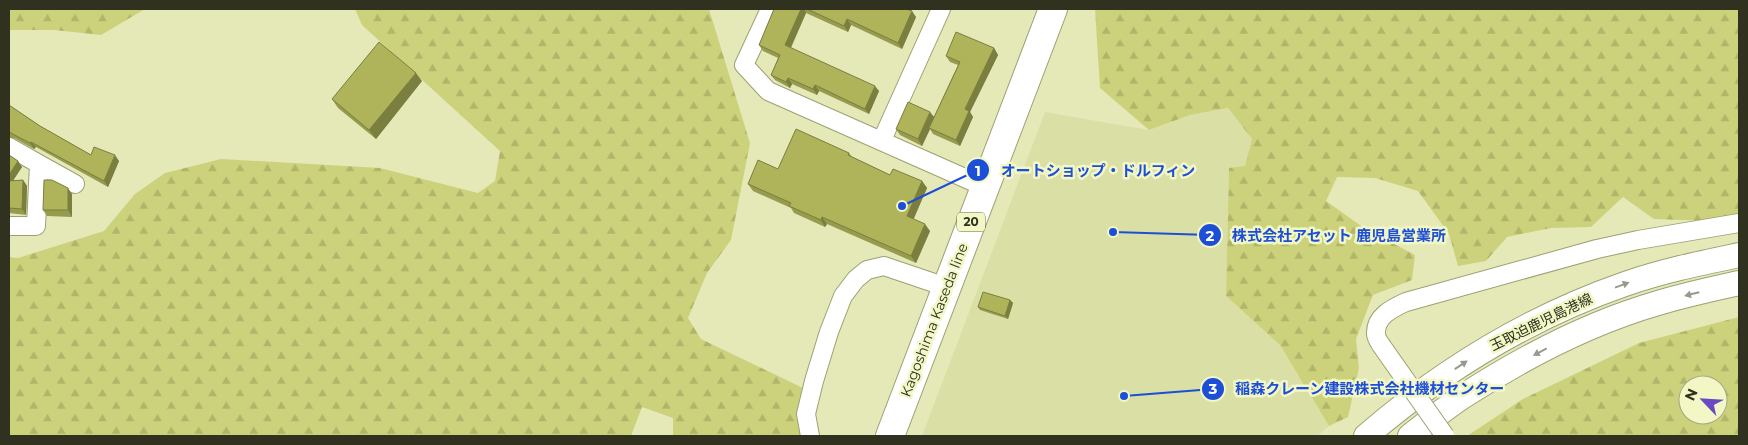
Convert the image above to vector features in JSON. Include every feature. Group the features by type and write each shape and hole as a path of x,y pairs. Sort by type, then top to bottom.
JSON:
{"main road":[{"name":"Kagoshima Kaseda line","path":"890,436 1053,9"},
{"name":"玉取迫鹿児島港線","path":"1366,436 1440,378 1504,337 1567,306 1626,283 1686,266 1739,255"},
{"name":"玉取迫鹿児島港線","path":"1410,436 1461,398 1546,348 1606,321 1656,303 1739,283"}],"street":[{"path":"770,9 744,65 768,91 985,187"},
{"path":"882,140 941,9"},
{"path":"9,147 75,184"},
{"path":"9,226 36,226 39,164"},
{"path":"1445,436 1381,345 1376,334 1378,323 1389,310 1406,302 1597,249 1739,223"},
{"path":"810,436 806,414 828,332 843,296 856,279 868,270 884,266 946,286"}],"shaded area":[{"path":"1228,108 1252,139 1245,167 1229,169 1226,296 1280,345 1329,426 1317,436 922,436 1045,112 1149,130 1190,115"}],"green space":[{"path":"9,9 145,9 101,35 54,30 9,30"},
{"path":"355,9 709,9 750,143 731,240 707,273 688,318 701,339 805,389 805,436 673,436 673,418 642,407 631,436 9,436 9,257 18,258 104,231 135,194 165,173 221,159 380,168 478,193 495,181 500,151 362,25"},
{"path":"1095,9 1739,9 1739,222 1654,219 1623,197 1591,227 1551,228 1507,237 1486,261 1458,266 1449,234 1418,191 1375,178 1337,177 1326,201 1364,228 1415,255 1412,280 1373,295 1356,339 1359,368 1348,417 1329,426 1280,345 1226,296 1229,168 1245,166 1252,139 1228,108 1190,115 1149,130 1100,88"},
{"path":"1739,317 1739,436 1467,436 1523,399 1639,343"}],"building":[{"path":"774,9 801,9 785,45 875,86 865,109 815,85 813,89 788,78 786,82 771,75 780,55 759,45"},
{"path":"807,9 906,9 912,11 898,43 847,19 844,26"},
{"path":"956,32 994,48 965,109 969,111 956,140 929,128 960,62 946,56"},
{"path":"379,42 416,73 369,130 332,99"},
{"path":"908,102 930,112 918,139 896,129"},
{"path":"9,105 40,126 91,155 94,147 115,155 104,181 9,132"},
{"path":"796,129 849,153 848,155 890,175 893,169 922,181 907,216 925,224 911,256 822,217 821,220 789,206 791,203 748,184 758,160 778,169"},
{"path":"9,155 18,161 9,175"},
{"path":"23,180 22,209 9,208 9,181"},
{"path":"44,180 52,180 68,188 68,210 43,210"},
{"path":"983,292 1010,300 1005,316 978,307"}],"place":[{"name":"オートショップ・ドルフィン","path":"902,206"},
{"name":"株式会社アセット 鹿児島営業所","path":"1113,232"},
{"name":"稲森クレーン建設株式会社機材センター","path":"1124,396"}]}
